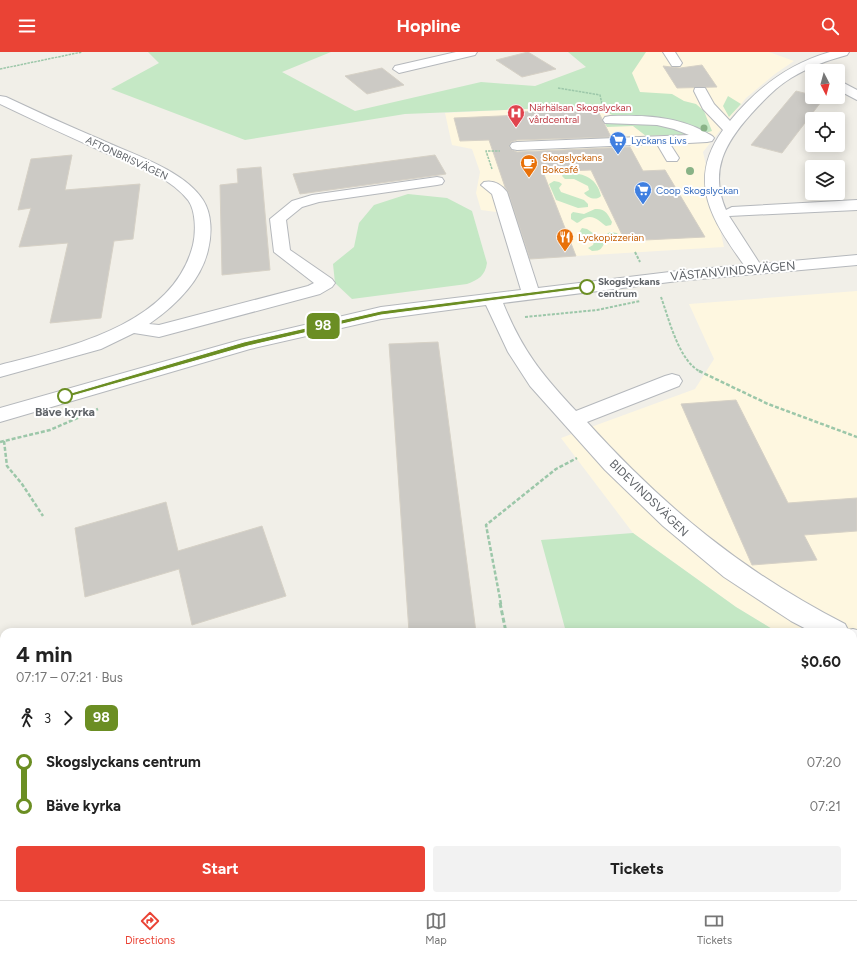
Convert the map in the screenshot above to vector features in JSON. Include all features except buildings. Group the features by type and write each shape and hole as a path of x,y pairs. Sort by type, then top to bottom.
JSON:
{"street":[{"path":"399,69 470,52"},
{"path":"669,52 676,63"},
{"path":"755,268 722,217 712,192 712,172 717,152 726,135 770,88 785,75 812,61 843,52"},
{"path":"845,88 857,96"},
{"path":"700,91 708,106 720,120 726,135"},
{"name":"AFTONBRISVÄGEN","path":"0,371 102,342 131,327 160,308 176,292 190,273 200,254 202,235 200,212 195,198 180,184 154,169 1,100"},
{"path":"517,146 659,120 687,128 707,138"},
{"path":"603,130 625,128 641,141"},
{"path":"603,130 641,141 707,138 726,135"},
{"path":"661,140 672,158"},
{"path":"491,179 499,192 531,294"},
{"path":"131,327 159,331 314,290 326,283 308,272 282,252 278,219 297,204 318,198 437,181"},
{"path":"732,212 857,205"},
{"name":"VÄSTANVINDSVÄGEN","path":"0,415 247,344 381,313 496,308 531,294 755,268 857,260"},
{"name":"BIDEVINDSVÄGEN","path":"496,308 536,379 625,479 690,537 767,595 829,628"},
{"path":"573,420 672,381"}],"path":[{"path":"0,69 82,52"},
{"path":"558,88 600,95 604,110 603,130"},
{"path":"491,179 486,151 513,150 517,146"},
{"path":"655,298 660,297 682,353 696,370 768,404 857,437"},
{"path":"496,308 519,318 597,310 643,301"},
{"path":"0,442 26,437 60,426 84,417 102,407"},
{"path":"4,441 7,466 22,484 43,516"},
{"path":"505,628 486,525 556,469 596,446"}],"shaded area":[{"path":"629,52 769,52 794,61 775,74 746,98 703,152 724,247 576,256 558,212 512,214 481,210 476,193 480,172 472,149 452,145 445,113 545,108"},
{"path":"857,291 857,628 770,628 736,607 633,533 561,438 695,389 714,359 689,304"}],"green space":[{"path":"148,52 331,52 282,72 355,111 481,82 535,86 586,67 568,52 646,52 632,73 640,92 672,94 684,101 696,104 704,111 712,131 705,133 614,116 610,114 608,110 597,106 405,114 245,140 111,89 159,63"},
{"path":"728,96 741,104 729,117 723,106"},
{"path":"604,122 659,123 693,134 646,136 633,126 607,127"},
{"path":"564,173 588,177 596,184 601,196 594,199 588,196 584,193 589,190 588,186 574,179 565,179 562,176"},
{"path":"554,181 562,184 559,188 561,192 584,200 588,204 588,207 578,208 556,200 549,184"},
{"path":"408,194 447,198 472,211 487,263 485,271 478,279 467,284 352,299 335,283 333,264 354,247 359,223 374,205"},
{"path":"595,209 601,209 606,212 612,222 611,225 606,226 597,219 591,217 585,218 577,223 571,219 571,214 573,212 584,214"},
{"path":"582,228 587,229 600,238 610,232 617,233 619,236 606,241 600,250 592,251 588,248 593,245 594,242 582,236 580,231"},
{"path":"633,533 736,607 770,628 565,628 541,540"}],"bus line":[{"name":"98","path":"65,396 247,344 381,313 587,287"}],"place":[{"name":"Närhälsan Skogslyckan vårdcentral","path":"516,128"},
{"name":"Lyckans Livs","path":"618,155"},
{"name":"Skogslyckans Bokcafé","path":"529,178"},
{"name":"Coop Skogslyckan","path":"643,205"},
{"name":"Lyckopizzerian","path":"565,252"},
{"name":"Skogslyckans centrum","path":"587,287"},
{"name":"Bäve kyrka","path":"65,396"}]}
